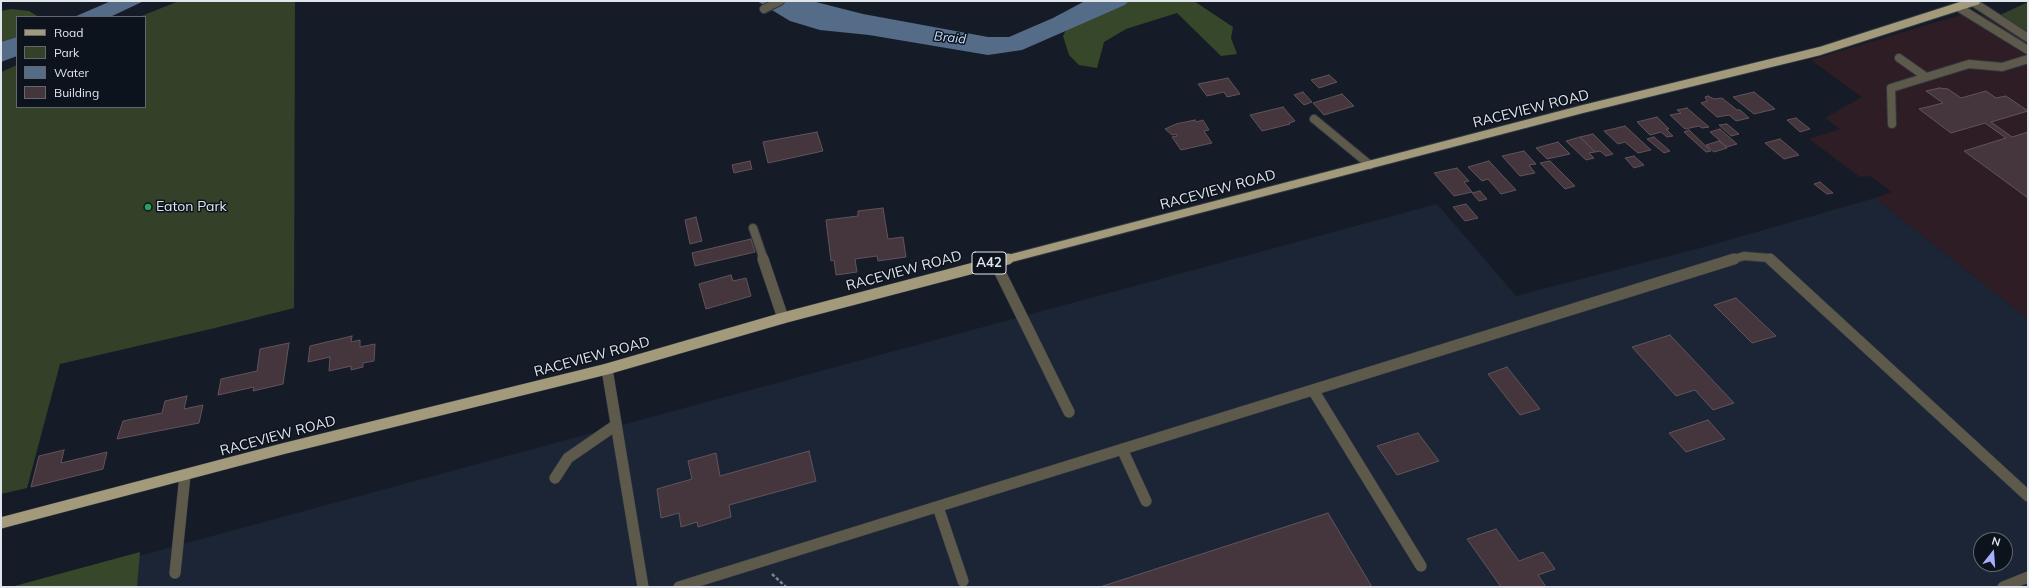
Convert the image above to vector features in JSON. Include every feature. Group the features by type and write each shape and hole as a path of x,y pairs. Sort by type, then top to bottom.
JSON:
{"main road":[{"name":"RACEVIEW ROAD","path":"1,523 298,445 606,369 783,318 1583,109 1820,51 1974,2"}],"lane":[{"path":"764,9 780,1"},
{"path":"1974,2 2028,38"},
{"path":"1958,7 2028,50"},
{"path":"1899,58 1926,77"},
{"path":"1892,124 1891,88 1969,64 2002,67 2028,59"},
{"path":"1314,118 1370,165"},
{"path":"753,228 783,318"},
{"path":"679,587 1744,256 1769,258 2028,496"},
{"path":"995,262 1069,412"},
{"path":"606,369 643,587"},
{"path":"1313,390 1421,566"},
{"path":"555,478 568,458 616,425"},
{"path":"1122,450 1146,501"},
{"path":"175,573 185,475"},
{"path":"938,507 963,581"},
{"path":"2003,587 2028,577"}],"shaded area":[{"path":"1960,15 2000,15 2028,33 2028,319 1875,198 1892,192 1870,176 1860,177 1809,139 1840,129 1825,118 1862,97 1811,60"},
{"path":"1875,198 2028,319 2028,587 24,587 1437,204 1516,296 1704,247"}],"green space":[{"name":"Eaton Park","path":"179,1 295,1 294,308 60,364 27,488 1,494 1,72 16,65 16,108 146,108 146,16 142,16"},
{"path":"1129,1 1194,1 1233,27 1231,38 1237,54 1221,56 1177,13 1126,29 1104,42 1097,68 1079,65 1069,55 1063,36 1066,30 1125,5"},
{"path":"2028,2 2028,33 2000,15"},
{"path":"11,9 29,11 37,16 16,16 16,37 1,42 1,11"},
{"path":"140,552 137,587 11,587"}],"water":[{"path":"111,1 144,1 112,16 76,16"},
{"name":"Braid","path":"757,1 812,1 863,14 988,37 1009,37 1053,18 1085,1 1129,1 1125,5 1022,50 988,55 869,35 820,30 790,21"},
{"path":"16,37 16,56 1,62 1,42"}],"building":[{"path":"1329,75 1337,82 1319,88 1311,80"},
{"path":"1228,78 1240,94 1227,97 1224,92 1207,96 1198,84"},
{"path":"1939,88 1948,89 1961,98 1986,91 1996,98 2006,96 2028,111 1991,122 2012,137 2028,132 2028,198 1964,151 2006,138 1985,123 1951,133 1919,109 1943,103 1926,91"},
{"path":"1303,92 1312,102 1304,105 1294,95"},
{"path":"1754,92 1775,109 1754,114 1733,97"},
{"path":"1342,94 1354,106 1324,115 1313,103"},
{"path":"1708,96 1714,99 1722,98 1749,118 1736,121 1729,115 1717,117 1701,103 1707,101 1705,97"},
{"path":"1283,107 1295,121 1289,123 1290,124 1262,131 1250,115"},
{"path":"1687,108 1709,127 1702,128 1699,126 1685,129 1670,115 1681,113 1677,110"},
{"path":"1657,117 1669,129 1666,129 1673,136 1667,137 1661,132 1650,135 1637,122"},
{"path":"1796,118 1810,129 1800,132 1787,120"},
{"path":"1195,120 1196,122 1203,120 1209,130 1204,131 1212,143 1181,150 1172,137 1177,136 1176,134 1172,135 1165,129 1176,124"},
{"path":"1727,124 1739,134 1731,136 1719,125"},
{"path":"1625,126 1651,150 1638,153 1625,142 1618,144 1604,131"},
{"path":"1720,129 1737,144 1727,147 1710,132"},
{"path":"1689,130 1711,151 1706,152 1684,132"},
{"path":"817,132 823,151 768,163 763,142"},
{"path":"1593,134 1613,154 1606,156 1600,151 1595,152 1580,137"},
{"path":"1580,137 1595,152 1589,153 1594,158 1586,160 1566,141"},
{"path":"1654,137 1670,151 1664,153 1647,139"},
{"path":"1780,139 1799,155 1784,159 1765,143"},
{"path":"1719,141 1727,148 1714,152 1706,145"},
{"path":"1558,142 1570,154 1547,159 1536,148"},
{"path":"1524,151 1536,164 1529,165 1535,173 1520,176 1502,156"},
{"path":"1634,156 1644,165 1634,168 1625,158"},
{"path":"750,161 752,169 734,173 732,165"},
{"path":"1489,161 1516,190 1501,194 1488,179 1482,181 1468,167"},
{"path":"1550,161 1575,186 1565,189 1540,163"},
{"path":"1457,168 1469,181 1464,182 1472,192 1454,196 1434,173"},
{"path":"1820,182 1833,193 1827,194 1814,184"},
{"path":"1480,191 1487,199 1479,201 1472,193"},
{"path":"1466,204 1478,218 1465,221 1453,207"},
{"path":"883,208 888,239 903,237 906,257 878,261 877,256 855,259 857,272 836,275 834,260 831,261 826,220 858,216 858,211"},
{"path":"696,217 702,241 690,244 685,220"},
{"path":"751,239 755,252 695,266 692,253"},
{"path":"731,275 733,281 746,278 751,296 706,309 699,284"},
{"path":"1736,298 1776,336 1752,343 1714,305"},
{"path":"1670,335 1734,403 1713,410 1695,390 1676,396 1632,347"},
{"path":"352,336 351,342 360,340 360,347 375,344 374,361 363,363 363,367 351,370 351,366 329,371 330,357 308,362 310,346"},
{"path":"289,343 283,384 253,391 254,387 218,395 221,379 257,371 260,349"},
{"path":"1507,367 1540,409 1520,415 1488,374"},
{"path":"187,396 184,409 203,405 199,423 117,439 123,421 162,413 165,401"},
{"path":"1708,420 1725,439 1686,452 1669,433"},
{"path":"1418,433 1439,461 1397,475 1377,446"},
{"path":"64,450 61,463 107,452 103,469 31,487 39,456"},
{"path":"809,451 816,481 729,505 731,517 698,527 697,522 681,527 679,513 661,518 657,489 692,479 688,461 716,453 720,476"},
{"path":"1328,513 1372,587 1100,587"},
{"path":"1496,529 1519,561 1543,552 1555,569 1538,575 1546,587 1501,587 1467,539"}],"place":[{"name":"Eaton Park","path":"148,207"}]}
